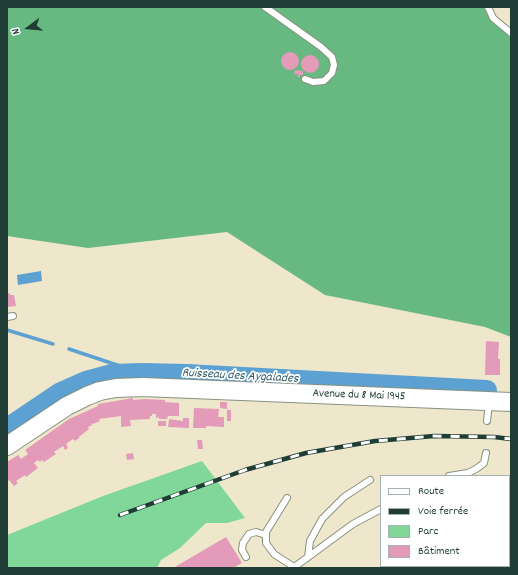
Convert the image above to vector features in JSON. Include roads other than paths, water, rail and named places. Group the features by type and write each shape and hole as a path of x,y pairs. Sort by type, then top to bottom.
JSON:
{"main road":[{"name":"Avenue du 8 Mai 1945","path":"7,446 67,406 86,396 100,391 116,388 143,387 511,402"}],"lane":[{"path":"265,7 321,47 332,57 334,65 332,73 324,81 313,82 305,79"},
{"path":"488,7 493,18 511,33"},
{"path":"487,421 489,401"},
{"path":"455,475 468,473 476,469 484,463 486,453"},
{"path":"308,557 310,541 322,519 344,497 370,480"},
{"path":"287,498 266,532 266,544 274,554 293,567 354,524 380,511"},
{"path":"246,557 242,550 243,542 249,534 256,532 266,535"}],"water":[{"path":"41,271 42,281 18,285 17,275"}],"waterway":[{"path":"7,330 53,344"},
{"path":"69,349 141,373"},
{"name":"Ruisseau des Aygalades","path":"7,428 59,393 86,381 112,374 187,374 487,390"}],"railway":[{"path":"120,515 245,470 306,453 375,441 434,436 494,437 511,439"}]}
